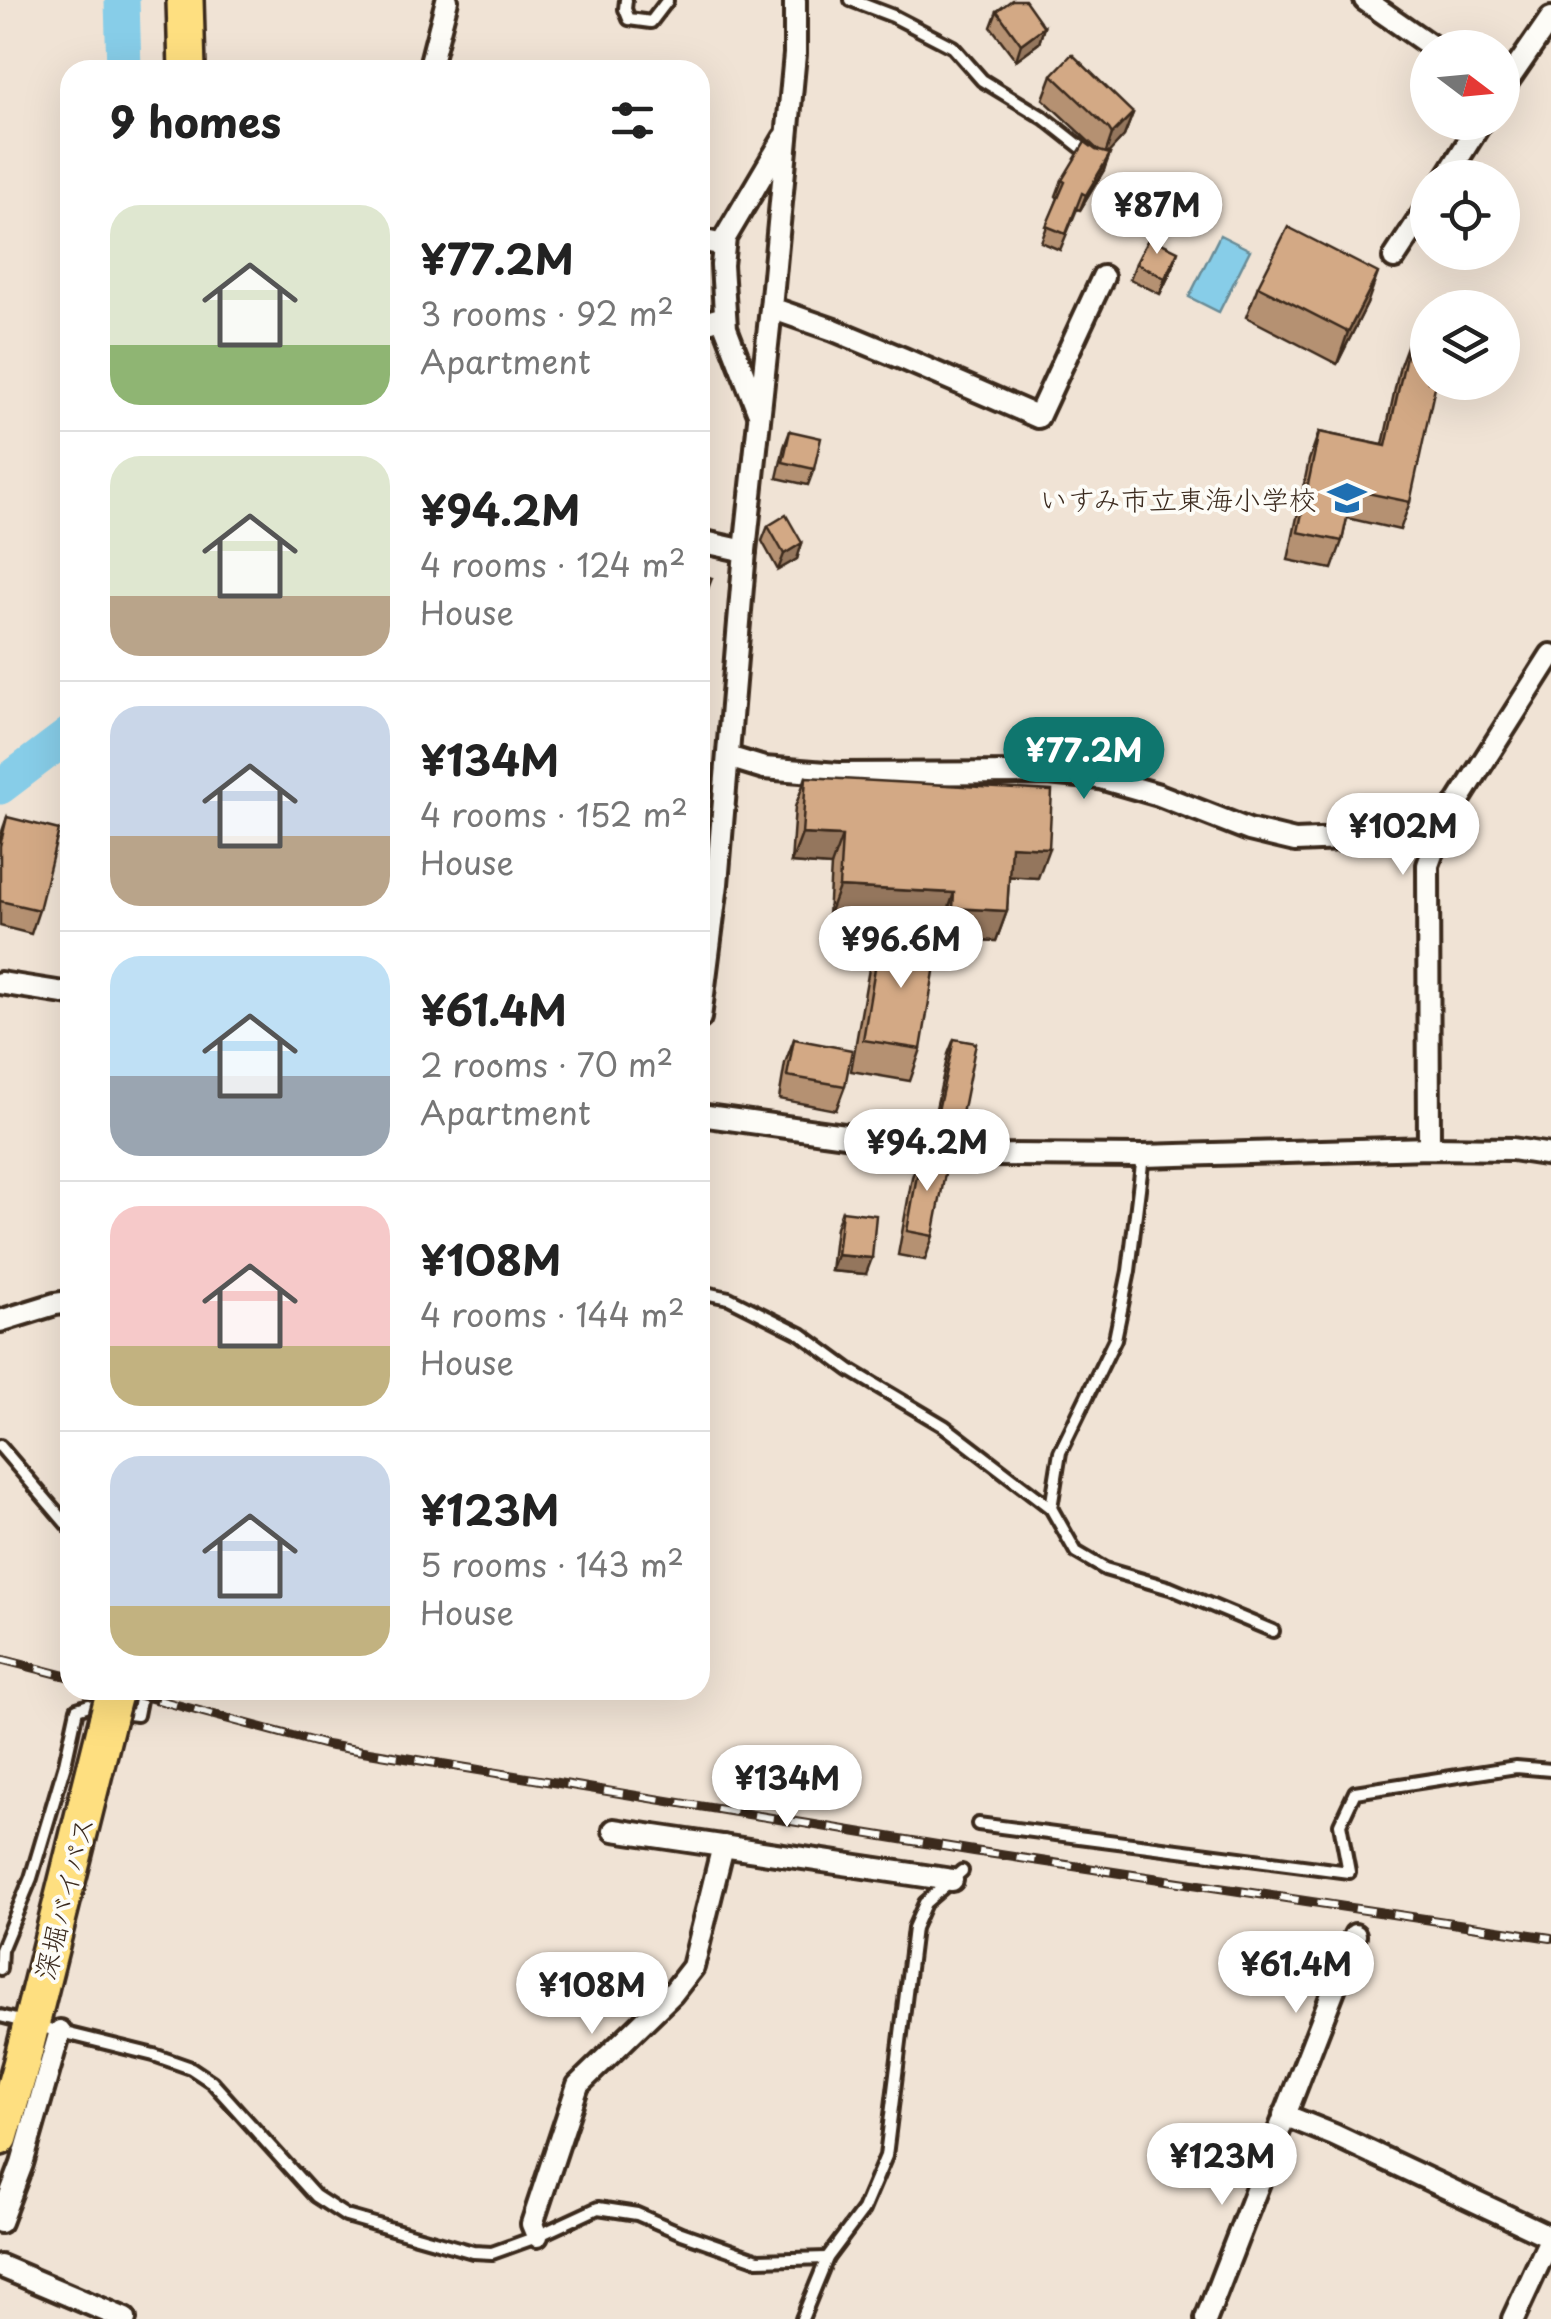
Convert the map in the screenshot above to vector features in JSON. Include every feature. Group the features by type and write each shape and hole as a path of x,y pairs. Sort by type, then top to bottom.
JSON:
{"highway":[{"path":"184,0 187,60"},
{"name":"深堀バイパス","path":"0,2137 110,1706"}],"street":[{"path":"432,60 447,0"},
{"path":"710,939 795,54 795,0"},
{"path":"1364,0 1410,32"},
{"path":"1520,64 1551,18"},
{"path":"760,415 726,328 722,265 725,238 787,132"},
{"path":"1394,258 1410,234"},
{"path":"710,242 724,246"},
{"path":"771,308 904,358 1038,417 1103,276"},
{"path":"710,321 725,317"},
{"path":"710,543 745,551"},
{"path":"1430,1148 1428,864 1439,835 1551,655"},
{"path":"728,757 764,768 838,774 1048,773 1100,778 1159,795 1250,830 1294,840 1439,835"},
{"path":"0,983 60,992"},
{"path":"710,1116 990,1155 1144,1156 1430,1148 1551,1155"},
{"path":"0,1321 60,1303"},
{"path":"614,1830 957,1876"},
{"path":"537,2236 532,2224 578,2085 672,1994 694,1967 723,1846"},
{"path":"1206,2319 1355,1935"},
{"path":"0,2222 22,2164 55,2030"},
{"path":"1284,2115 1551,2237 1513,2319"},
{"path":"0,2266 125,2319"}],"lane":[{"path":"626,0 624,9 630,19 652,22 668,1"},
{"path":"851,0 893,16 953,47 982,80 1044,118 1095,159"},
{"path":"1051,1508 1060,1452 1115,1339 1129,1271 1144,1156"},
{"path":"710,1294 729,1298 801,1334 850,1370 944,1426 1051,1508 1076,1552 1105,1569 1170,1588 1274,1631"},
{"path":"0,1446 60,1516"},
{"path":"0,1969 1,1950 30,1878 65,1764 77,1709 110,1706 137,1715 140,1700"},
{"path":"978,1824 1349,1872 1340,1824 1355,1792 1516,1767 1551,1770"},
{"path":"802,2319 827,2258 864,2210 886,2156 914,1928 925,1903 957,1876"},
{"path":"55,2030 191,2068 212,2082 315,2196 346,2216 473,2252 492,2252 598,2208 637,2214 758,2260 827,2258"}],"water":[{"path":"1220,235 1250,250 1219,312 1189,297"}],"building":[{"path":"1012,0 1025,0 1044,27 1021,44 997,11"},
{"path":"1072,54 1133,113 1112,134 1052,75"},
{"path":"1085,142 1110,154 1086,195 1082,193 1066,234 1046,226 1065,182 1062,180"},
{"path":"1288,227 1378,273 1348,332 1258,286"},
{"path":"1149,237 1178,251 1165,278 1136,263"},
{"path":"1410,338 1410,400 1432,400 1410,502 1353,490 1342,541 1298,532 1319,432 1386,446"},
{"path":"790,431 821,438 814,469 783,462"},
{"path":"786,515 802,543 784,554 768,526"},
{"path":"806,777 1052,791 1049,848 1011,846 1007,911 953,908 954,893 839,887 842,836 802,834"},
{"path":"7,817 59,830 39,910 0,901 0,846"},
{"path":"881,932 939,942 921,1049 863,1040"},
{"path":"794,1039 852,1050 845,1086 787,1076"},
{"path":"954,1039 976,1043 961,1119 937,1115"},
{"path":"921,1153 948,1158 933,1236 907,1231"},
{"path":"842,1211 876,1215 872,1258 837,1255"}],"waterway":[{"path":"122,0 124,60"},
{"path":"0,787 60,742"}],"railway":[{"path":"0,1659 60,1674"},
{"path":"158,1700 326,1745 974,1851 1551,1938"}],"place":[{"name":"いすみ市立東海小学校","path":"1347,498"}]}
